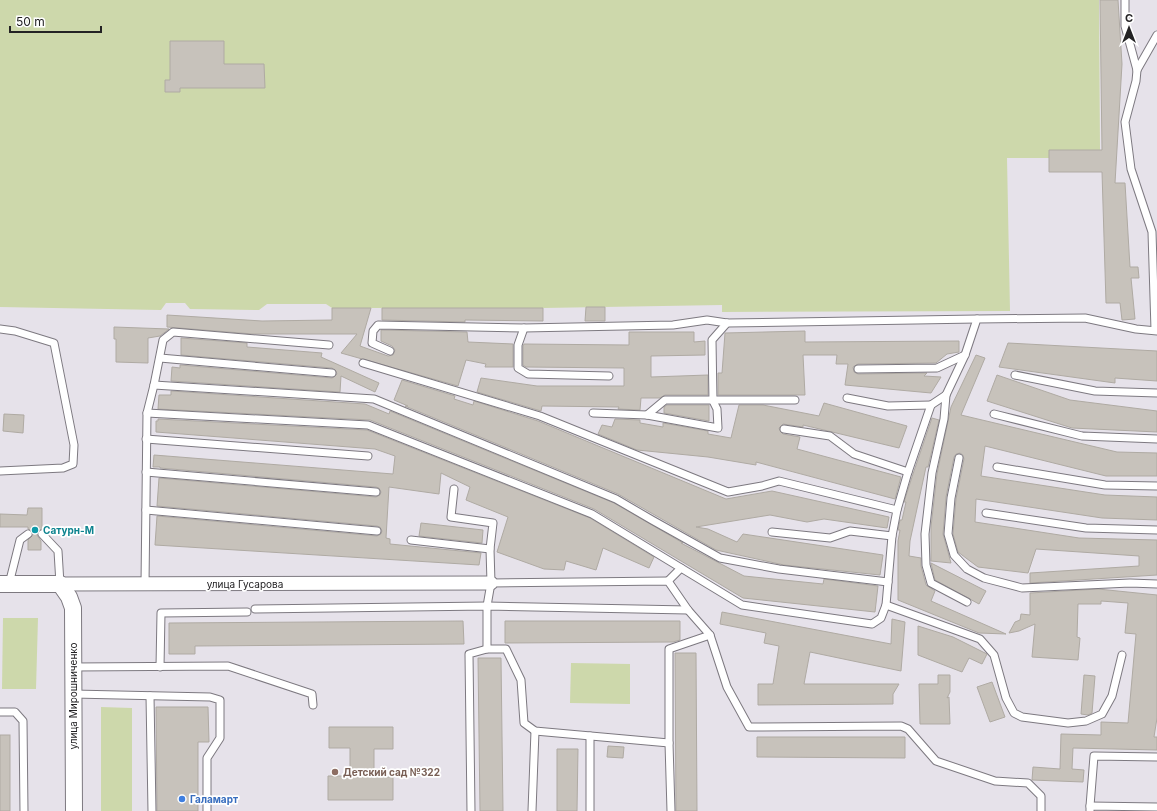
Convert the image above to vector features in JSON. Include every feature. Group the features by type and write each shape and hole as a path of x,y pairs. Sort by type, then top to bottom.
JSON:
{"street":[{"name":"улица Гусарова","path":"5,584 145,585 491,582"},
{"name":"улица Мирошниченко","path":"60,584 69,597 73,608 74,811"}],"lane":[{"path":"390,351 372,343 373,331 378,325 524,328 673,325 708,320 727,323 1085,318 1136,329 1156,330 1152,232 1131,168 1125,122 1136,81 1137,70 1125,26 1125,0"},
{"path":"1137,70 1157,35"},
{"path":"967,602 931,583 926,565 925,534 932,473 944,419 946,395 965,355 977,319"},
{"path":"593,412 647,415 718,428 717,410 713,401 712,340 727,323"},
{"path":"524,328 518,345 518,368 528,374 609,376"},
{"path":"0,329 15,331 54,343 74,445 73,464 63,468 0,471"},
{"path":"145,585 147,413 163,340 173,332 329,345"},
{"path":"858,369 937,368 965,355"},
{"path":"160,358 332,373"},
{"path":"363,362 540,416 728,492 762,486 779,481 897,510"},
{"path":"1015,375 1095,391 1157,393"},
{"path":"154,385 374,399 616,499 720,558 779,569 888,582"},
{"path":"847,398 888,406 931,405 946,395"},
{"path":"647,415 665,400 795,400"},
{"path":"147,413 368,425 592,514 742,605 872,624 881,618 886,605 892,536 897,510 908,472 931,405"},
{"path":"994,414 1082,436 1157,439"},
{"path":"784,429 830,436 854,454 908,472"},
{"path":"146,438 368,456"},
{"path":"959,458 951,498 948,534 954,555 966,569 984,578 1022,588 1130,583 1157,584"},
{"path":"996,467 1105,485 1157,486"},
{"path":"146,472 376,492"},
{"path":"454,489 451,517 493,523 490,549 491,582 487,606 487,649"},
{"path":"146,510 377,531"},
{"path":"986,513 1086,528 1157,530"},
{"path":"772,532 830,538 850,532 892,536"},
{"path":"5,584 20,540 28,534"},
{"path":"42,534 58,551 60,584"},
{"path":"411,540 490,549"},
{"path":"491,582 668,581 681,568"},
{"path":"668,581 688,610 710,634 727,687 749,727 901,726 908,729 936,761 995,781 1028,783 1041,796 1040,811"},
{"path":"886,605 980,639 994,655 1006,698 1014,713 1022,717 1068,723 1086,721 1102,714 1112,696 1122,655"},
{"path":"255,608 487,606 688,610"},
{"path":"160,667 160,613 247,612"},
{"path":"671,811 669,649 710,634"},
{"path":"471,811 469,654 487,649 506,649 521,680 524,723 535,730 669,743"},
{"path":"74,667 228,666 312,694 313,704"},
{"path":"73,694 210,697 220,700 220,738 207,758 207,811"},
{"path":"150,696 152,811"},
{"path":"0,712 15,712 23,722 24,811"},
{"path":"532,811 535,730"},
{"path":"590,736 590,811"},
{"path":"1157,758 1094,756 1090,808 1157,806"}],"green space":[{"path":"0,0 1099,0 1100,150 1049,150 1049,158 1007,158 1010,311 722,312 722,305 543,308 332,308 326,304 267,304 259,310 190,309 185,303 166,303 161,310 0,307"},
{"path":"3,618 38,618 36,689 2,689"},
{"path":"571,663 630,664 630,704 570,703"},
{"path":"101,707 132,708 132,811 101,811"}],"building":[{"path":"1100,0 1118,0 1122,64 1115,183 1125,183 1130,267 1138,267 1139,278 1131,278 1135,319 1122,320 1120,303 1106,303 1102,172 1049,172 1049,150 1102,150"},
{"path":"170,41 224,41 224,64 264,64 265,88 180,88 180,92 165,92 165,80 170,80"},
{"path":"586,307 605,307 605,321 585,321"},
{"path":"332,308 371,308 360,346 388,356 393,355 395,350 392,346 381,341 381,330 467,332 468,342 513,344 513,367 485,367 486,364 466,360 458,386 341,353 357,334 253,334 167,327 167,315 262,321 332,320"},
{"path":"382,308 543,308 543,321 465,320 465,322 382,320"},
{"path":"114,327 169,329 160,336 148,338 148,363 116,362 116,339 114,339"},
{"path":"805,331 805,342 959,341 959,352 947,354 936,363 858,364 853,367 854,372 858,374 927,373 924,376 941,377 931,393 845,385 848,364 836,364 837,355 803,355 805,395 718,395 718,373 722,373 725,333"},
{"path":"629,332 694,332 694,342 705,341 705,355 651,356 651,377 708,375 708,395 665,395 660,398 641,398 640,410 618,409 619,407 542,406 541,411 477,392 481,378 537,386 624,386 624,368 526,367 523,365 523,346 524,344 629,345"},
{"path":"181,338 247,343 247,347 322,353 321,357 379,383 375,392 341,376 340,392 171,381 172,367 180,368 180,365 332,378 337,374 332,368 181,355"},
{"path":"1008,343 1157,351 1157,381 1115,378 1115,383 999,367"},
{"path":"976,355 985,358 961,415 1117,452 1157,453 1157,476 1106,476 985,446 981,476 1105,495 1157,497 1157,520 1102,518 976,499 975,522 1079,538 1157,540 1157,575 1030,583 1030,573 1139,566 1139,556 1036,549 1028,573 978,567 958,552 953,534 956,499 964,459 963,455 960,453 956,454 954,457 946,497 943,534 951,563 931,561 931,527 937,474 951,407"},
{"path":"997,375 1070,400 1157,411 1157,432 1072,428 987,401"},
{"path":"402,380 455,396 454,399 473,405 474,401 538,421 726,499 772,491 889,517 887,528 824,519 807,522 770,515 696,527 708,529 737,542 743,534 883,555 880,575 784,565 716,550 618,494 405,406 408,406 394,400"},
{"path":"171,391 365,404 389,414 390,411 614,503 683,543 681,543 744,576 823,584 824,579 878,586 875,612 743,598 594,509 370,420 158,409 159,395 171,395"},
{"path":"824,403 907,426 899,448 803,425 803,427 783,424 779,428 783,434 800,437 797,449 901,477 895,499 756,462 756,465 708,457 637,450 598,434 602,425 612,427 615,419 640,420 640,423 663,427 663,423 708,431 708,434 731,438 739,405 763,405 819,416"},
{"path":"667,405 709,405 709,421 664,413 664,407"},
{"path":"4,414 24,415 23,433 3,431"},
{"path":"932,418 939,420 928,467 926,467 910,541 909,556 921,558 921,566 926,585 935,591 931,601 1006,634 979,633 898,600 898,541 900,530 898,530 906,502 904,502"},
{"path":"158,419 367,430 590,518 654,557 649,568 603,548 596,570 566,561 564,570 544,569 497,552 508,517 466,500 470,487 441,473 439,494 389,487 386,538 390,539 390,544 481,553 479,565 155,545 157,516 377,536 381,534 382,531 380,527 377,526 157,506 159,478 376,497 380,495 381,492 379,488 376,487 153,467 154,455 393,474 395,456 375,449 156,432 156,421 158,421"},
{"name":"Сатурн-М","path":"28,508 42,508 42,529 38,531 37,535 41,541 41,550 28,550 28,540 33,534 28,527 0,527 0,514 27,515"},
{"path":"421,523 483,530 482,543 419,536"},
{"path":"931,563 986,591 979,604 935,580"},
{"path":"1098,589 1157,595 1157,718 1154,737 1157,737 1157,750 1073,748 1072,769 1084,770 1083,782 1032,780 1033,767 1060,769 1061,734 1101,735 1101,722 1128,723 1136,634 1125,633 1128,603 1101,601 1101,604 1078,604 1077,637 1080,638 1078,660 1032,657 1035,624 1019,631 1009,633 1015,622 1020,620 1021,614 1030,615 1030,593"},
{"path":"722,612 891,644 892,619 905,622 901,671 810,652 804,684 899,684 893,694 893,704 758,705 758,684 773,684 779,646 764,643 766,633 720,624"},
{"path":"463,621 464,644 195,646 195,654 169,654 169,623"},
{"path":"505,621 680,621 680,640 673,642 505,643"},
{"path":"918,626 953,637 987,654 982,664 969,658 962,672 918,655"},
{"path":"675,653 696,653 697,811 676,811"},
{"path":"478,658 501,658 503,811 480,811"},
{"path":"938,675 950,675 950,692 947,698 949,697 950,724 920,724 919,684 938,684"},
{"path":"1084,675 1095,676 1092,713 1088,715 1081,714"},
{"path":"992,682 1005,717 990,722 977,687"},
{"path":"156,707 208,707 209,742 198,742 198,811 157,811"},
{"path":"329,727 393,727 393,749 374,749 374,777 393,777 393,800 328,800 328,776 350,776 350,748 329,748"},
{"path":"0,735 10,735 10,811 0,811"},
{"path":"757,737 905,737 905,758 757,757"},
{"path":"608,746 624,747 623,758 607,757"},
{"path":"557,749 578,749 577,811 557,811"}],"place":[{"name":"Сатурн-М","path":"35,530"},
{"name":"Детский сад №322","path":"335,772"},
{"name":"Галамарт","path":"182,799"}]}
